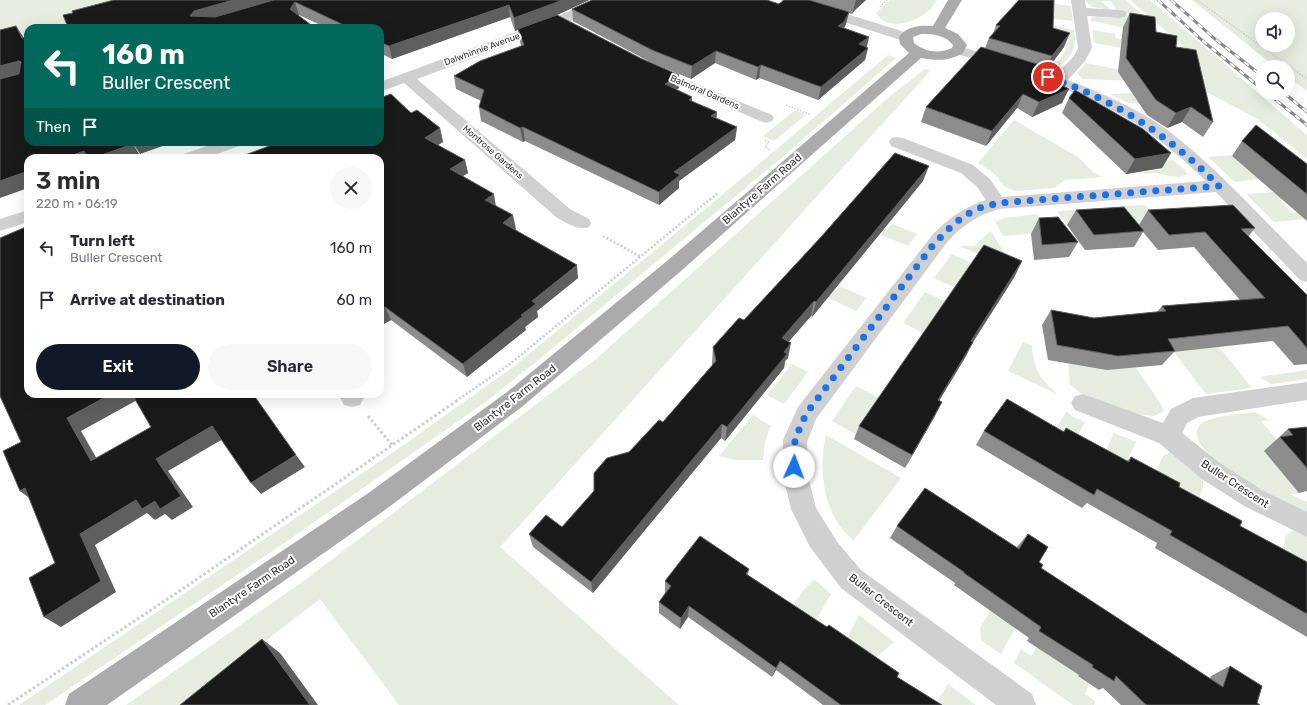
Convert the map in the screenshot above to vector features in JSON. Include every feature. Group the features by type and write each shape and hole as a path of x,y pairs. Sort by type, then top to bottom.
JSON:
{"main road":[{"path":"937,31 955,0"},
{"path":"920,30 937,31 953,37 960,46 954,53 942,56 912,45 908,34 920,30"},
{"name":"Blantyre Farm Road","path":"80,705 376,502 515,399 662,276 912,45"}],"street":[{"name":"Dalwhinnie Avenue","path":"384,85 558,21 604,0"},
{"path":"788,0 912,45"},
{"path":"1059,81 1080,58 1085,48 1079,6 1120,14"},
{"path":"558,21 572,28"},
{"path":"958,50 1059,81 1120,109 1159,132 1202,169 1307,275"},
{"name":"Balmoral Gardens","path":"640,64 766,118"},
{"name":"Montrose Gardens","path":"406,77 563,213 582,224"},
{"path":"897,142 967,169 984,183 997,203"},
{"path":"202,154 222,146"},
{"name":"Buller Crescent","path":"1020,705 851,579 830,556 811,525 798,496 794,467 795,439 806,414 930,249 957,221 973,211 997,203 1219,186"},
{"path":"0,225 24,217"},
{"path":"1168,436 1179,416 1192,408 1307,391"},
{"name":"Buller Crescent","path":"1083,403 1168,436 1211,471 1253,498 1307,525"}],"path":[{"path":"1198,0 1307,79"},
{"path":"805,120 817,111"},
{"path":"764,155 776,145"},
{"path":"8,705 178,592 510,364 720,190"},
{"path":"582,224 641,257"},
{"path":"353,398 392,445"}],"shaded area":[{"path":"0,0 163,0 75,24 24,24 24,38 0,44"},
{"path":"890,0 937,0 926,13 908,22 899,24 882,20 876,13"},
{"path":"1086,0 1125,0 1155,25 1122,27 1091,21 1091,18 1094,17 1123,18 1129,14 1116,10 1111,1 1101,1 1111,10 1093,7 1087,3"},
{"path":"1130,0 1150,0 1255,90 1255,100 1266,100 1307,135 1307,159 1258,119 1195,86 1189,51"},
{"path":"1192,0 1307,0 1307,91 1295,82 1295,60 1266,60 1256,52 1295,52 1295,12 1255,12 1255,51"},
{"path":"1048,3 1071,6 1073,21 1047,18"},
{"path":"1047,24 1074,30 1074,48 1070,56 1057,69 1051,67 1064,53 1069,36"},
{"path":"1092,30 1115,34 1115,38 1122,39 1123,48 1094,43"},
{"path":"888,55 896,58 785,155 537,361 484,403 296,535 45,705 19,705 395,451 513,367 710,205"},
{"path":"1086,63 1120,70 1134,81 1082,79 1077,73"},
{"path":"925,69 931,70 500,547 679,705 399,705 320,599 182,705 126,705 305,580 596,359 889,97"},
{"path":"1133,93 1136,99 1148,99 1151,104 1128,103 1110,94"},
{"path":"795,110 806,115 774,141 763,136"},
{"path":"1014,120 1078,157 1094,173 1103,177 1065,180 1054,188 1015,191 1004,186 995,174 978,163"},
{"path":"1231,155 1258,179 1235,182 1208,157"},
{"path":"1173,160 1186,171 1187,174 1176,177 1156,173 1145,174 1142,172 1161,169 1155,162"},
{"path":"1275,192 1282,199 1279,199 1293,213 1297,212 1305,219 1274,222 1246,194"},
{"path":"1145,205 1161,224 1138,226 1122,206"},
{"path":"1102,208 1114,222 1067,225 1057,211"},
{"path":"1037,214 1049,232 1003,236 995,222 1004,218"},
{"path":"892,224 917,234 908,246 879,234 884,228 887,229"},
{"path":"991,231 1011,264 1007,265 958,246 974,246"},
{"path":"952,254 974,264 957,289 934,278"},
{"path":"840,286 866,298 856,311 827,297 832,290 835,292"},
{"path":"925,292 947,302 925,334 903,323"},
{"path":"1023,342 1032,346 1034,362 1038,373 1057,394 1008,371"},
{"path":"1219,347 1252,388 1206,394 1174,352"},
{"path":"1068,363 1136,368 1159,401 1164,411 1154,416 1136,414 1080,393 1070,384"},
{"path":"792,364 808,372 784,404 767,395"},
{"path":"1307,370 1307,379 1272,384 1259,377"},
{"path":"856,386 881,399 857,435 832,421"},
{"path":"1067,411 1073,417 1085,422 1069,450 1043,448"},
{"path":"1255,412 1269,420 1261,421 1279,442 1299,493 1289,494 1307,502 1307,513 1239,477 1205,450 1197,437 1199,426 1209,420"},
{"path":"753,415 771,426 765,441 763,460 736,460 719,456"},
{"path":"1114,433 1136,442 1122,472 1098,466"},
{"path":"826,435 901,478 853,541 833,515 826,493 823,457"},
{"path":"1170,452 1203,476 1203,487 1194,516 1150,487 1163,456"},
{"path":"1293,530 1307,537 1307,615 1280,569 1285,537"},
{"path":"814,579 831,594 785,673 788,615 802,592"},
{"path":"1028,604 1001,654 981,640 980,627 991,610"},
{"path":"859,615 894,642 867,666 842,648"},
{"path":"1036,647 1064,660 1089,684 1085,694 1095,701 1094,705 1073,705 1014,663 1021,649 1031,656"},
{"path":"948,684 976,705 935,705"}],"building":[{"path":"114,0 233,0 194,11 190,16 215,17 274,0 562,0 514,18 509,5 389,46 384,44 384,24 342,24 295,2 290,9 310,24 67,24 63,15 73,13 72,11"},
{"path":"592,0 767,0 779,4 784,0 809,0 849,12 844,22 838,26 869,37 859,44 868,48 821,87 761,65 758,67 716,51 692,66 652,50 572,9"},
{"path":"1019,0 1054,0 1053,28 1070,33 1052,56 989,38 1000,26 996,25"},
{"path":"1130,13 1155,17 1156,32 1177,36 1176,47 1196,50 1213,122 1191,107 1176,113 1156,100 1126,58"},
{"path":"557,15 640,58 679,75 665,84 692,97 689,100 717,112 711,116 737,127 674,172 680,175 659,192 523,127 520,128 479,107 484,90 454,76 480,61 524,45 518,29"},
{"path":"16,26 22,38 24,37 24,146 127,146 104,154 86,154 84,151 76,154 24,154 24,172 0,181 0,79 19,74 21,62 19,61 0,66 0,30"},
{"path":"981,47 1047,67 1042,75 1069,89 1039,102 1023,94 992,131 926,107"},
{"path":"1075,90 1143,129 1171,153 1135,159 1069,98"},
{"path":"391,94 411,113 417,110 440,128 425,138 465,160 450,169 494,194 485,200 513,215 503,223 577,265 532,301 536,304 521,315 523,316 463,364 384,308 384,154 248,154 269,146 384,146 384,97"},
{"path":"1256,125 1307,164 1307,194 1242,141"},
{"path":"895,153 929,166 816,302 814,301 782,338 791,343 784,352 787,354 727,427 722,424 591,582 529,534 546,515 562,527 594,491 594,473 607,458 629,452 659,420 663,422 716,361 713,347 739,318 744,320 821,237"},
{"path":"1233,205 1255,228 1241,229 1307,295 1307,348 1288,326 1168,339 1175,351 1118,356 1057,345 1051,310 1094,318 1166,311 1162,306 1265,298 1205,232 1169,235 1148,210"},
{"path":"1124,207 1144,231 1094,235 1076,210"},
{"path":"1058,217 1078,242 1042,245 1039,218"},
{"path":"24,228 24,398 104,398 67,418 91,461 151,427 134,398 256,398 296,455 251,483 212,426 156,459 181,496 160,509 155,501 142,509 136,500 80,534 101,581 44,617 29,578 55,563 25,488 20,491 3,451 21,442 0,396 0,238"},
{"path":"984,245 1022,261 971,341 973,342 938,400 942,402 912,455 859,426"},
{"path":"1007,399 1064,432 1066,428 1129,462 1131,457 1180,483 1179,487 1242,521 1240,526 1307,562 1307,614 1170,535 1172,531 1097,489 1094,495 984,431"},
{"path":"1307,427 1307,468 1280,437 1293,435 1288,429"},
{"path":"925,488 1019,549 1028,534 1048,547 1039,562 1043,565 1041,568 1223,687 1230,666 1262,686 1257,703 1260,705 1147,705 1116,676 1114,681 1092,667 1093,665 1039,631 1041,627 897,526"},
{"path":"700,536 749,569 746,574 827,627 829,625 899,673 897,677 942,705 841,705 780,661 776,668 689,606 681,618 659,602 671,586 665,581"},
{"path":"262,639 310,705 180,705"}],"railway":[{"path":"1158,0 1204,42 1255,83"},
{"path":"1171,0 1215,39 1255,70"},
{"path":"1276,100 1307,125"},
{"path":"1292,100 1307,112"}],"route":[{"path":"794,467 795,439 806,414 930,249 957,221 973,211 997,203 1219,186 1202,169 1159,132 1095,96 1048,77"}]}
